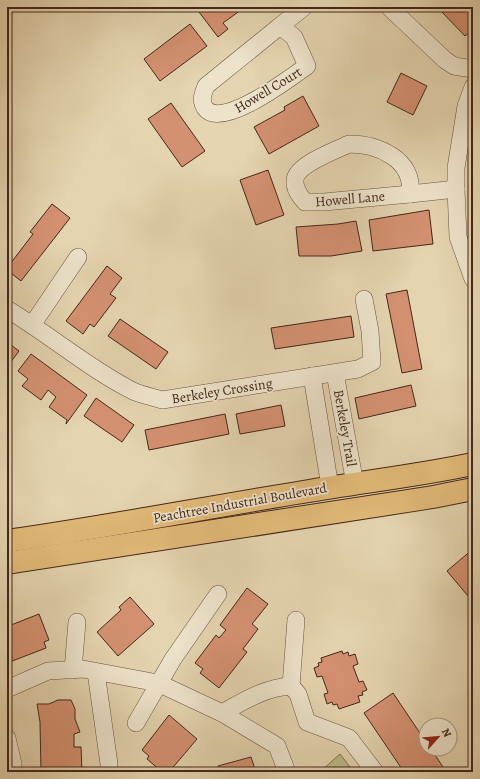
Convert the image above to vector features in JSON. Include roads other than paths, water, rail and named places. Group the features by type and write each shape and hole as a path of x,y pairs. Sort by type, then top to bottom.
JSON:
{"highway":[{"name":"Peachtree Industrial Boulevard","path":"7,541 130,523 330,487 422,474 473,464"},
{"name":"Peachtree Industrial Boulevard","path":"7,563 433,497 473,489"}],"street":[{"name":"Howell Court","path":"280,26 294,37 307,66 240,109 229,114 218,115 207,111 202,104 202,97 206,86 280,26 304,7"},
{"path":"389,7 445,60 454,66 473,69"},
{"path":"473,87 465,113 456,168 458,237 473,280"},
{"name":"Howell Lane","path":"410,194 409,174 396,157 363,144 349,144 336,150 299,170 295,179 296,188 305,202 324,202 410,194 456,189"},
{"path":"32,325 78,257"},
{"name":"Berkeley Crossing","path":"7,310 32,325 70,352 134,391 162,400 358,369 372,362 370,330 364,299"},
{"name":"Berkeley Trail","path":"335,373 355,484"},
{"name":"Berkeley Trail","path":"312,376 330,487"},
{"path":"136,723 173,659 218,594"},
{"path":"296,620 291,686 298,694 307,722 349,738 376,772"},
{"path":"73,670 77,622"},
{"path":"7,689 48,670 96,672 158,683 222,713 277,746 287,772"},
{"path":"96,672 109,764"},
{"path":"222,713 246,700 277,687 291,686"},
{"path":"7,738 13,764 13,772"}]}
